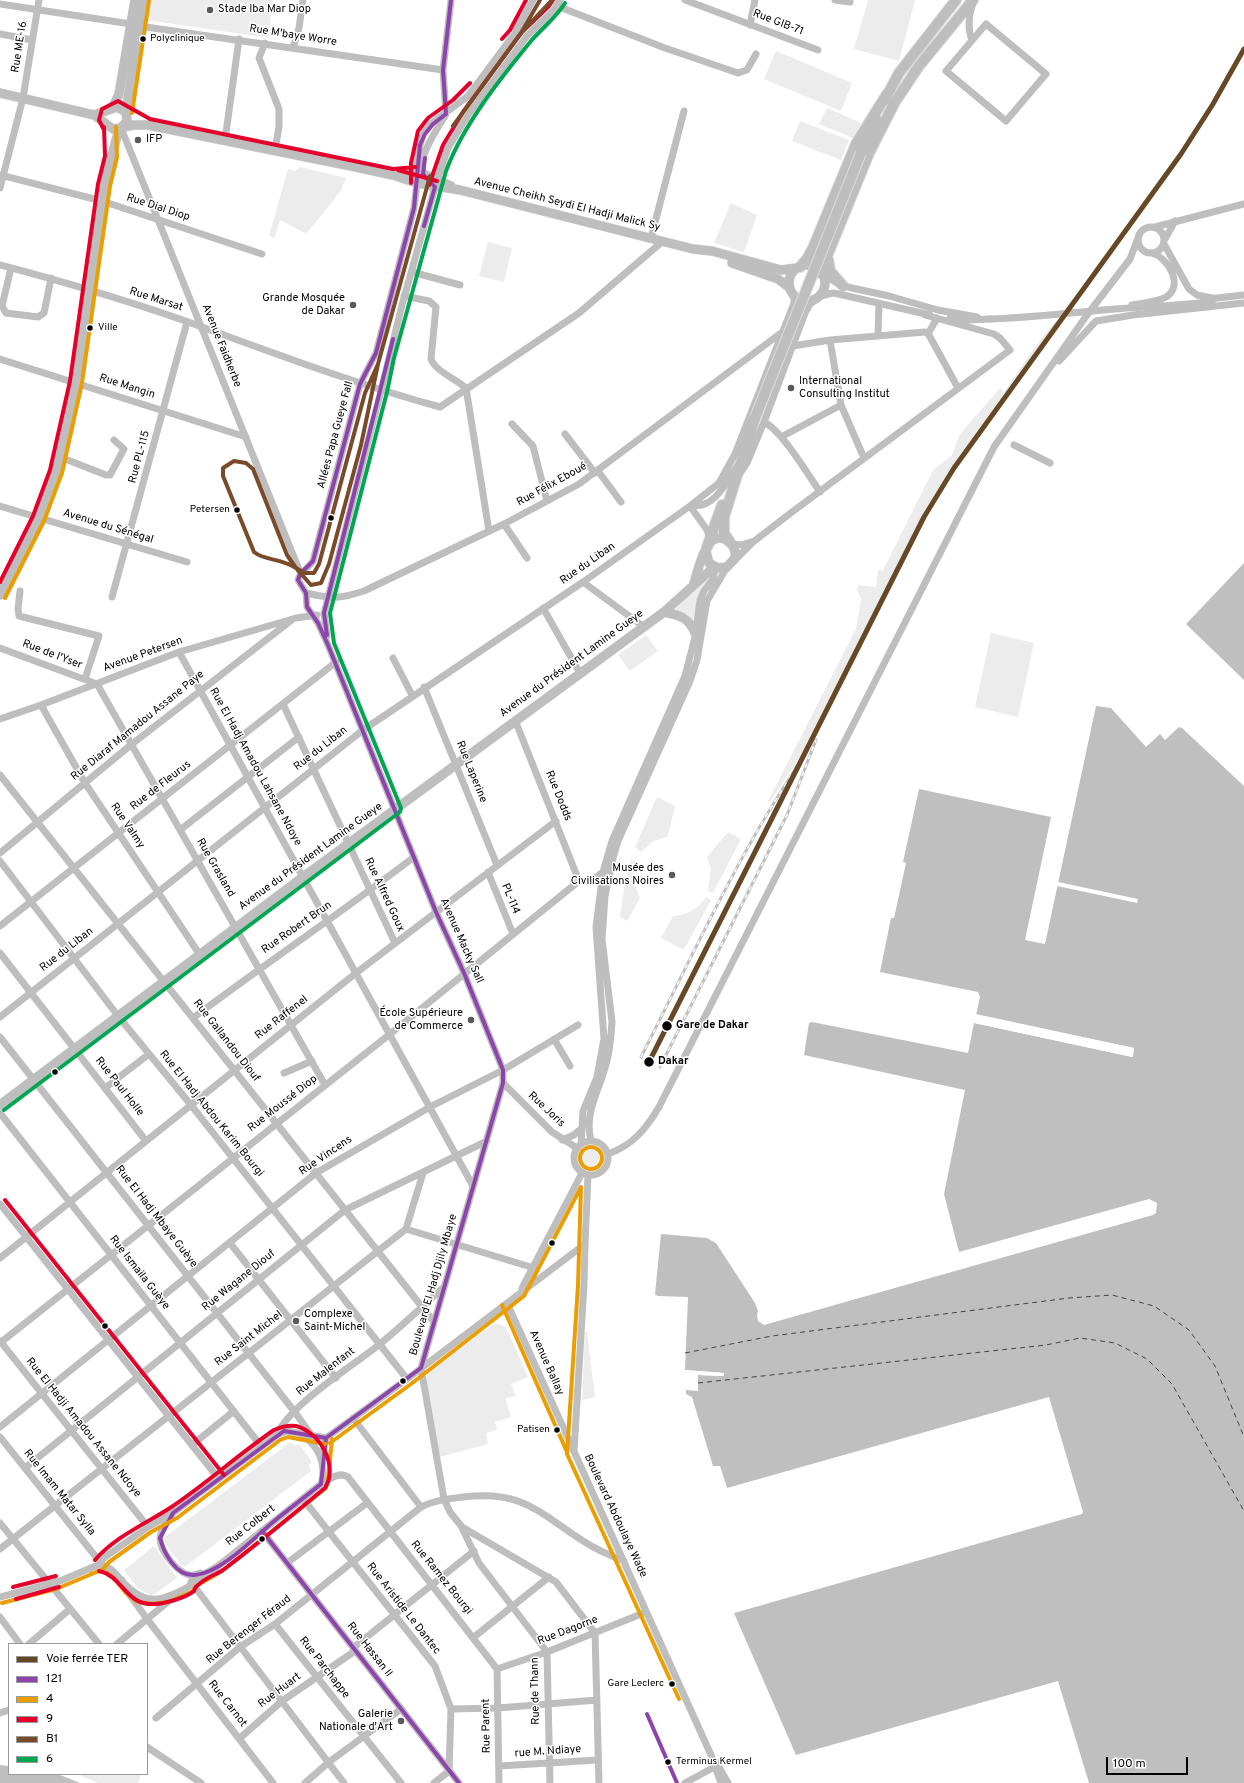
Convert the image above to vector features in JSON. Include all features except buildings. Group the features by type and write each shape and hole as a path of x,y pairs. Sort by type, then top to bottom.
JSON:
{"highway":[{"path":"799,268 807,259 813,248 856,144 899,73 956,0"},
{"path":"863,148 919,66 974,0"},
{"path":"731,543 724,532 723,523 733,484 758,411 863,148 887,94"},
{"path":"823,275 825,261 869,153 896,100"},
{"path":"834,238 829,256 828,267 832,276 843,286"},
{"path":"708,545 722,505 733,484"}],"main road":[{"path":"116,127 127,121 126,113 135,25 135,0"},
{"path":"0,595 39,518 60,458 76,382 102,202 116,127 106,115 119,94 135,25 143,0"},
{"path":"0,93 94,115 116,127 134,125 148,126 275,150 393,175 417,183 436,183"},
{"path":"94,115 111,109 120,108 148,126"},
{"path":"393,175 420,173 436,183"},
{"path":"417,183 420,173"},
{"name":"Avenue Cheikh Seydi El Hadji Malick Sy","path":"436,183 693,249 709,256 778,279 792,292"},
{"name":"Avenue Cheikh Seydi El Hadji Malick Sy","path":"693,249 712,251 781,270 799,268"},
{"path":"807,265 814,267 823,275 825,286 819,297 806,301 792,292 790,279 799,268 807,265"},
{"path":"717,539 724,539 731,543 736,552 731,564 721,569 714,567 707,560 708,545 711,542 717,539"},
{"name":"Avenue du Président Lamine Gueye","path":"693,584 708,545"},
{"name":"Avenue du Président Lamine Gueye","path":"0,1105 303,877 664,612 693,584 714,567"},
{"path":"664,612 685,618 692,625 695,633"}],"street":[{"name":"Rue ME-16","path":"0,188 1,176 23,98 39,0"},
{"path":"293,48 299,28 303,0"},
{"path":"446,114 443,70 451,0"},
{"path":"420,173 429,141 446,114 468,96 515,34 533,0"},
{"name":"Rue GIB-71","path":"685,0 818,50"},
{"path":"750,25 755,0"},
{"path":"835,0 850,2"},
{"path":"972,40 969,19 974,0"},
{"path":"328,645 324,613 404,296 436,183 448,148 468,114 527,36 559,3 665,48 738,73 747,70 756,54"},
{"name":"Rue M'baye Worre","path":"0,4 443,70"},
{"path":"986,24 1046,74 1006,121 946,71 972,40 986,24"},
{"path":"0,34 32,40"},
{"path":"225,140 239,39"},
{"path":"265,43 259,58 280,115 275,150"},
{"path":"651,238 684,111"},
{"name":"Avenue Faidherbe","path":"116,127 158,220 300,572"},
{"name":"Rue Dial Diop","path":"1,176 102,202 262,254"},
{"name":"Allées Papa Gueye Fall","path":"300,572 310,566 315,553 360,384 376,353 414,208 417,183"},
{"path":"608,1154 620,1150 638,1137 649,1124 659,1107 994,447 1087,316 1130,259 1138,238 1144,228 1155,227 1244,204"},
{"path":"1130,259 1159,251 1175,221"},
{"path":"1155,227 1162,232 1188,288 1196,295 1212,298"},
{"path":"1138,238 1140,247 1149,253 1162,257 1167,262 1173,275 1174,287 1161,303"},
{"path":"466,388 579,313 663,241"},
{"name":"Rue Marsat","path":"0,265 51,278 89,290 202,327 381,391 440,407 466,388"},
{"path":"11,268 2,306 6,313 38,317 42,316 44,313 51,278"},
{"path":"412,272 460,285"},
{"path":"823,275 843,286 889,296 968,318"},
{"path":"1174,287 1188,288"},
{"path":"1185,303 1188,288"},
{"name":"Rue du Liban","path":"0,1017 363,730 412,695 583,582 691,505 719,483 729,467 794,303 792,292"},
{"path":"591,1141 588,1130 590,1112 605,1068 612,1022 602,926 605,896 613,858 621,834 690,681 697,660 707,601 731,564 753,542 1010,350 1000,338 994,334 937,318 833,293 819,297 808,307 747,463 733,484"},
{"path":"1185,303 1212,298 1244,295"},
{"path":"404,296 429,301 436,307 431,359 432,363 436,368 451,376 466,388 488,531"},
{"path":"1043,377 1096,321 1244,301"},
{"path":"925,315 990,319 1032,318 1161,303 1244,301"},
{"path":"878,335 879,304"},
{"path":"1087,316 1096,321"},
{"path":"928,334 937,318"},
{"name":"Rue PL-115","path":"112,597 164,411 187,322"},
{"path":"792,346 830,340 919,331 928,334 958,388"},
{"name":"Rue Félix Eboué","path":"328,599 344,598 364,591 504,524 597,472 782,333"},
{"path":"830,340 841,405 864,458"},
{"name":"Rue Mangin","path":"0,360 76,382 246,437"},
{"path":"781,437 841,405"},
{"path":"764,422 773,428 781,437 820,492"},
{"path":"512,424 532,446 547,501"},
{"path":"565,434 621,502"},
{"path":"60,458 106,475 110,475 124,450 114,440"},
{"path":"1014,445 1050,463"},
{"path":"691,505 701,506 712,500 727,482 742,458"},
{"path":"691,505 707,530 708,545"},
{"name":"Avenue du Sénégal","path":"0,506 187,562"},
{"path":"504,524 527,558"},
{"path":"731,543 741,545 753,542"},
{"path":"579,1146 591,1141 600,1143 608,1154 608,1163 604,1170 597,1175 585,1174 577,1168 574,1160 579,1146 583,1111 597,1077 604,1039 603,1012 596,948 596,921 603,872 612,841 685,676 695,633 700,600 704,591 713,579 714,567"},
{"path":"300,572 298,580 306,593 307,607 314,616 336,662 395,810"},
{"path":"583,582 644,627"},
{"path":"20,591 19,616 99,636 85,679"},
{"path":"306,593 328,599"},
{"name":"Avenue Petersen","path":"294,619 303,614 307,607"},
{"path":"543,608 580,673"},
{"name":"Avenue Petersen","path":"0,719 41,705 179,652 294,619 324,613"},
{"name":"Rue Diaraf Mamadou Assane Paye","path":"0,853 132,744 200,690 294,619"},
{"name":"Rue de l'Yser","path":"0,648 97,684"},
{"name":"Rue El Hadj Amadou Lahsane Ndoye","path":"179,652 474,1186"},
{"path":"393,658 412,695"},
{"name":"Rue de Fleurus","path":"0,926 336,662"},
{"name":"Rue Grasland","path":"97,684 325,1085"},
{"name":"Rue Laperine","path":"424,687 497,865"},
{"name":"Rue Alfred Goux","path":"283,704 395,944"},
{"name":"Rue Valmy","path":"41,705 85,783 200,955"},
{"name":"Rue Dodds","path":"515,720 580,881"},
{"path":"180,830 299,737"},
{"name":"Rue Gallandou Diouf","path":"0,775 434,1322"},
{"name":"Avenue Macky Sall","path":"395,810 436,912 464,973 503,1070 503,1083"},
{"name":"Rue Raffenel","path":"0,1258 356,973 556,821"},
{"name":"Rue Robert Brun","path":"193,1018 258,969 371,890 414,857"},
{"name":"Rue El Hadj Abdou Karim Bourgi","path":"0,861 73,959 191,1105 407,1379"},
{"name":"PL-114","path":"488,872 513,934"},
{"path":"580,881 591,881 603,872"},
{"name":"Rue Moussé Diop","path":"0,1342 390,1034 580,881"},
{"path":"591,881 600,889"},
{"name":"Rue Paul Holle","path":"0,953 146,1141"},
{"name":"Rue Vincens","path":"0,1427 316,1173 430,1107 503,1070 578,1025"},
{"name":"Rue El Hadj Mbaye Guèye","path":"0,1038 249,1353 312,1436"},
{"path":"554,1039 570,1066"},
{"path":"105,1088 149,1054"},
{"path":"284,1072 312,1061"},
{"name":"Rue Joris","path":"503,1083 519,1101 562,1140 579,1146"},
{"name":"Boulevard El Hadj Djily Mbaye","path":"503,1083 421,1368 444,1499 450,1512 462,1527 556,1582 595,1633"},
{"name":"Rue Ismaila Guèye","path":"0,1112 261,1446"},
{"path":"562,1140 570,1137 581,1129"},
{"name":"Rue Wagane Diouf","path":"25,1468 345,1210 486,1141"},
{"path":"423,1173 406,1229 534,1268"},
{"path":"520,1292 585,1174"},
{"name":"Boulevard Abdoulaye Wade","path":"585,1174 584,1285 574,1453 711,1755 728,1783"},
{"path":"0,1204 219,1479"},
{"name":"Rue Saint Michel","path":"0,1549 406,1229"},
{"path":"230,1243 336,1378"},
{"path":"321,1484 324,1469 322,1458 326,1438 407,1379 584,1244"},
{"name":"Rue Malenfant","path":"276,1435 280,1427 294,1411 380,1343 444,1287"},
{"name":"Avenue Ballay","path":"507,1303 574,1453"},
{"name":"Rue El Hadji Amadou Assane Ndoye","path":"0,1342 148,1528"},
{"path":"192,1445 234,1411"},
{"path":"353,1418 421,1507"},
{"path":"0,1597 49,1584 99,1564 148,1528 173,1513 276,1435 287,1431 326,1438"},
{"path":"298,1433 309,1440 322,1458"},
{"name":"Rue Imam Matar Sylla","path":"0,1437 99,1564"},
{"name":"Rue Colbert","path":"179,1592 190,1586 191,1582 218,1566 321,1484 339,1474 343,1474 348,1477 367,1503"},
{"name":"Rue Berenger Féraud","path":"156,1718 198,1685 240,1647 275,1624 421,1507 432,1502 444,1499 494,1495 520,1502 539,1511 589,1545 624,1561"},
{"name":"Rue Aristide Le Dantec","path":"302,1499 434,1666 451,1709 449,1771"},
{"path":"287,1563 367,1503"},
{"name":"Rue Ramez Bourgi","path":"367,1503 474,1637 497,1669"},
{"path":"173,1513 160,1538 164,1551 176,1566 183,1572 194,1575 218,1566"},
{"path":"0,1523 98,1643"},
{"name":"Rue de Thann","path":"462,1527 479,1563 547,1652 550,1783"},
{"name":"Rue Hassan ll","path":"262,1531 459,1783"},
{"name":"Rue Huart","path":"240,1738 282,1701 318,1678 394,1614 474,1551"},
{"path":"99,1564 113,1570 134,1593 145,1599 155,1599 179,1592"},
{"path":"474,1637 549,1577"},
{"name":"Rue Carnot","path":"122,1580 129,1594 147,1619 274,1783"},
{"path":"191,1582 344,1783"},
{"path":"118,1643 179,1592"},
{"path":"30,1643 70,1610"},
{"name":"Rue Dagorne","path":"497,1669 547,1652 646,1612"},
{"path":"0,1617 19,1643"},
{"name":"Rue Parchappe","path":"275,1624 401,1783"},
{"path":"595,1633 599,1783"},
{"name":"Rue Parent","path":"497,1669 499,1783"},
{"path":"451,1709 498,1708 597,1700"},
{"path":"304,1783 329,1762 365,1737 401,1709"},
{"path":"148,1748 201,1783"},
{"name":"rue M. Ndiaye","path":"499,1766 598,1760"},
{"path":"685,1783 717,1766"},
{"name":"Boulevard Abdoulaye Wade","path":"717,1766 721,1783"},
{"path":"434,1783 449,1771"}],"shaded area":[{"name":"Stade Iba Mar Diop","path":"151,0 272,0 269,38 147,20"},
{"path":"868,0 915,0 899,61 854,49"},
{"path":"776,51 852,83 841,111 764,79"},
{"path":"827,108 861,123 853,138 819,124"},
{"path":"800,121 849,140 841,160 792,141"},
{"path":"300,167 346,178 340,192 306,234 280,220 274,238 269,236 288,169 295,171"},
{"path":"731,203 757,215 744,252 714,243"},
{"path":"488,242 512,248 504,282 479,276"},
{"path":"1056,321 1058,321 970,440 922,515 800,757 770,802 768,801 856,629 861,599 857,590 858,585 876,587 878,570 883,570 933,470 952,455 960,434 1000,388 1004,392 1035,347"},
{"path":"1244,563 1244,680 1186,624"},
{"path":"710,573 711,576 697,598 693,622 687,614 674,611"},
{"path":"991,633 1034,643 1018,717 975,707"},
{"path":"646,635 658,651 630,671 618,655"},
{"path":"1096,706 1111,708 1146,747 1160,734 1165,740 1179,727 1182,728 1244,786 1244,1783 1089,1783 1058,1681 796,1755 734,1613 1082,1514 1083,1512 1049,1397 727,1488 720,1466 713,1466 692,1397 686,1394 686,1390 698,1390 698,1375 724,1376 724,1373 685,1370 688,1297 657,1296 655,1294 661,1234 707,1238 716,1243 755,1303 758,1311 758,1321 764,1325 1156,1213 1157,1203 1149,1199 959,1252 944,1194 965,1090 804,1055 809,1023 812,1022 968,1053 974,1023 1132,1057 1134,1048 976,1015 980,997 978,992 880,972 891,918 894,918 906,863 903,862 919,789 1051,817 1025,940 1045,944"},
{"path":"657,797 675,806 668,836 652,842 641,852 635,847"},
{"path":"728,832 741,839 713,893 708,891 711,868 707,857"},
{"path":"631,860 635,862 632,879 640,898 627,921 620,917 624,889"},
{"path":"706,897 711,900 685,948 682,949 661,938 673,916 692,911"},
{"path":"588,1150 594,1150 599,1155 597,1164 594,1166 588,1166 583,1161 583,1155"},
{"path":"495,1323 506,1327 528,1377 511,1384 516,1396 505,1398 511,1417 495,1422 497,1430 486,1433 488,1444 440,1457 425,1383 428,1372"},
{"path":"585,1332 587,1332 595,1397 582,1400"},
{"path":"289,1443 293,1443 295,1446 299,1444 312,1462 309,1465 311,1471 186,1566 182,1566 165,1544 165,1537"},
{"path":"154,1546 177,1578 152,1596 138,1588 124,1570"},
{"path":"0,1765 8,1766 8,1775 60,1775 80,1783 0,1783"},
{"path":"141,1775 138,1783 98,1783 81,1776"}],"pier":[{"path":"1058,882 1138,899 1137,903 1057,886"},
{"path":"976,1014 1134,1048 1133,1057 974,1023 974,1021 1131,1055 1132,1050 977,1017"},
{"path":"685,1370 724,1373 724,1376 698,1375 698,1391 686,1390 686,1388 696,1389 698,1373 685,1372"}],"ferry route":[{"path":"685,1353 772,1336 1069,1298 1112,1295 1154,1306 1189,1330 1215,1366 1244,1437"},
{"path":"698,1383 1046,1345 1080,1338 1115,1343 1147,1359 1172,1384 1244,1511"}],"railway":[{"path":"660,1067 787,815 816,740"},
{"path":"641,1057 717,905 757,831 802,759"}],"rail line":[{"name":"TER","path":"649,1062 924,517 954,468 1181,154 1213,104 1244,49"}],"transit line":[{"name":"121","path":"446,114 443,70 451,0"},
{"name":"9","path":"502,39 510,30 526,0"},
{"name":"B1","path":"521,33 540,0"},
{"name":"B1","path":"521,33 552,0"},
{"name":"9","path":"429,185 443,145 463,112 522,32 549,6 553,0"},
{"name":"4","path":"132,113 149,1"},
{"name":"6","path":"4,1110 400,812 401,808 334,643 330,613 387,392 394,358 446,171 462,137 483,103 531,41 565,3"},
{"name":"B1","path":"453,126 521,33"},
{"name":"B1","path":"453,126 521,33"},
{"name":"9","path":"411,183 411,163 418,131 428,118 453,100 470,83"},
{"name":"9","path":"103,128 99,120 102,109 118,101 150,119 393,169 415,167"},
{"name":"121","path":"421,1368 503,1083 503,1070 464,973 436,912 328,645 318,623 307,607 306,593 298,580 300,574 313,561 360,384 376,353 414,208 420,145 425,134 433,124 446,114"},
{"name":"9","path":"0,582 33,516 50,470 70,381 98,184 105,156 104,127"},
{"name":"4","path":"5,598 44,521 62,473 82,383 110,186 117,157 116,127"},
{"name":"121","path":"424,226 435,187 423,174 425,158"},
{"name":"9","path":"398,170 437,181"},
{"name":"B1","path":"378,364 430,176"},
{"name":"B1","path":"378,364 430,176"},
{"name":"121","path":"327,635 324,613 393,339"},
{"name":"B1","path":"296,568 305,573 314,573 319,564 365,393 378,364"},
{"name":"B1","path":"296,568 311,585 321,583 329,564 361,445 378,364"},
{"name":"B1","path":"234,461 246,463 253,469 287,555 296,568 285,563 263,557 254,552 223,476 223,468 234,461"},
{"name":"4","path":"591,1147 599,1150 602,1158 599,1166 591,1169 583,1166 580,1158 583,1150 591,1147"},
{"name":"4","path":"330,1443 411,1384 524,1296 581,1187 578,1285 567,1454 679,1699"},
{"name":"9","path":"5,1200 224,1475"},
{"name":"4","path":"502,1305 567,1452"},
{"name":"121","path":"326,1438 421,1368"},
{"name":"9","path":"95,1560 112,1544 183,1499 274,1430 290,1426 305,1429 313,1435 325,1451 330,1470 329,1479 325,1488 223,1570 206,1579 190,1594 161,1603 142,1603 129,1595 113,1578 99,1571"},
{"name":"121","path":"284,1431 326,1438 321,1484 273,1522 237,1554 216,1568 205,1573 195,1575 188,1575 182,1572 168,1557 160,1538 173,1513 284,1431"},
{"name":"4","path":"91,1574 102,1570 109,1562 151,1532 177,1518 280,1440 288,1437 325,1444"},
{"name":"4","path":"2,1603 56,1589 99,1571 107,1573 113,1577 126,1593 136,1601 150,1604 169,1602 193,1591 196,1586 222,1571 326,1488 332,1439"},
{"name":"121","path":"262,1531 459,1783"},
{"name":"9","path":"13,1587 56,1576"},
{"name":"9","path":"16,1599 59,1587"},
{"name":"121","path":"647,1714 677,1783"}],"place":[{"name":"Stade Iba Mar Diop","path":"210,10"},
{"name":"Polyclinique","path":"143,39"},
{"name":"IFP","path":"138,140"},
{"name":"Grande Mosquée de Dakar","path":"353,305"},
{"name":"Ville","path":"90,328"},
{"name":"International Consulting Institut","path":"791,388"},
{"name":"Petersen","path":"237,510"},
{"name":"Musée des Civilisations Noires","path":"672,875"},
{"name":"École Supérieure de Commerce","path":"471,1020"},
{"name":"Gare de Dakar","path":"667,1026"},
{"name":"Dakar","path":"649,1062"},
{"name":"Complexe Saint-Michel","path":"296,1321"},
{"name":"Patisen","path":"557,1430"},
{"name":"Gare Leclerc","path":"672,1684"},
{"name":"Galerie Nationale d'Art","path":"401,1721"},
{"name":"Terminus Kermel","path":"668,1762"}]}
